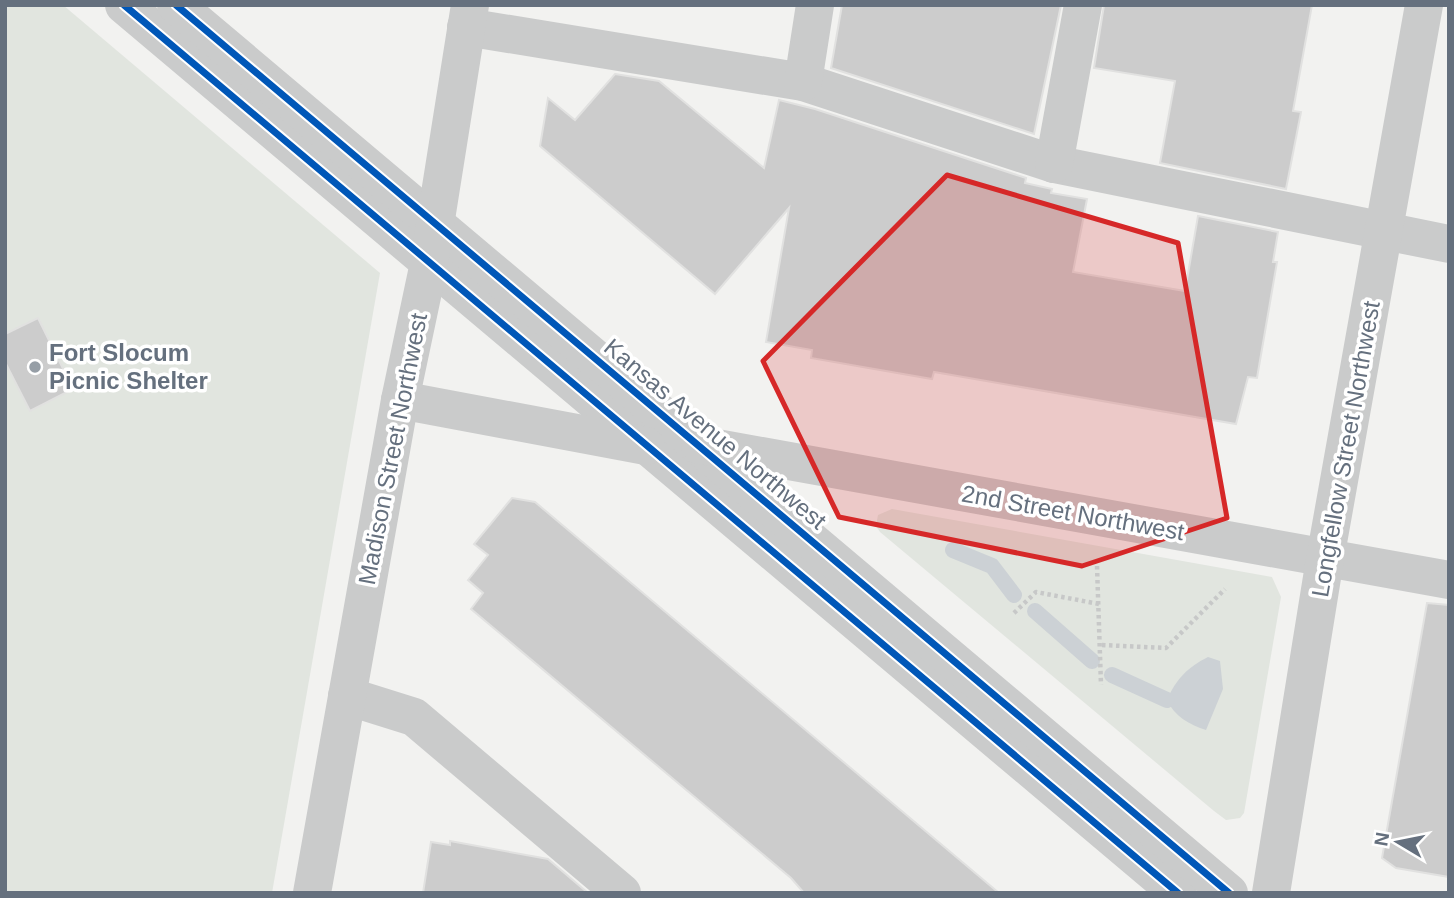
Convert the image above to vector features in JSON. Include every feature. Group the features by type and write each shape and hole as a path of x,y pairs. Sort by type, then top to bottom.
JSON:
{"street":[{"path":"124,5 1178,893"},
{"name":"Kansas Avenue Northwest","path":"176,5 1229,893"},
{"path":"803,82 815,5"},
{"path":"1055,164 1083,5"},
{"name":"Longfellow Street Northwest","path":"1271,893 1325,559 1424,5"},
{"path":"468,16 803,82 1055,164 1449,244"},
{"name":"Madison Street Northwest","path":"312,893 400,400 436,224 468,16"},
{"path":"400,400 649,447"},
{"name":"2nd Street Northwest","path":"697,444 1449,580"},
{"path":"347,696 414,717 622,893"}],"path":[{"path":"1097,566 1102,645 1101,685"},
{"path":"1102,645 1166,648 1225,589"},
{"path":"1014,613 1036,592 1099,604"}],"highlighted area":[{"path":"947,175 1178,243 1227,518 1082,566 839,517 763,361"}],"shaded area":[{"path":"5,5 63,5 380,273 272,893 5,893"},
{"path":"892,509 1272,577 1281,597 1244,813 1240,818 1226,820 1214,811 880,532 876,526 878,515"},
{"path":"1208,657 1220,661 1223,689 1206,730 1183,719 1167,700 1183,674"}],"building":[{"path":"842,5 1061,5 1034,134 831,68"},
{"path":"1104,5 1312,5 1293,111 1301,112 1286,189 1160,163 1175,81 1094,68"},
{"path":"615,74 659,81 764,168 779,100 815,109 1026,178 1025,183 1052,189 1051,193 1087,199 1073,272 1185,291 1198,216 1278,232 1273,262 1277,262 1257,378 1248,377 1236,424 934,372 932,379 811,358 812,350 766,342 789,208 715,294 540,146 548,98 575,120"},
{"name":"Fort Slocum Picnic Shelter","path":"38,318 73,389 30,411 5,362 5,334"},
{"path":"512,498 535,502 999,893 804,893 791,878 471,609 483,593 468,580 488,555 474,544"},
{"path":"1427,603 1449,605 1449,877 1396,868 1382,858"},
{"path":"450,841 548,859 588,893 423,893 431,842 450,845"}],"waterway":[{"path":"953,550 992,566 1014,595"},
{"path":"1035,611 1092,661"},
{"path":"1112,675 1167,700"}],"cycle path":[{"path":"124,5 1178,893"},
{"path":"176,5 1229,893"}],"place":[{"name":"Fort Slocum Picnic Shelter","path":"35,367"}]}
